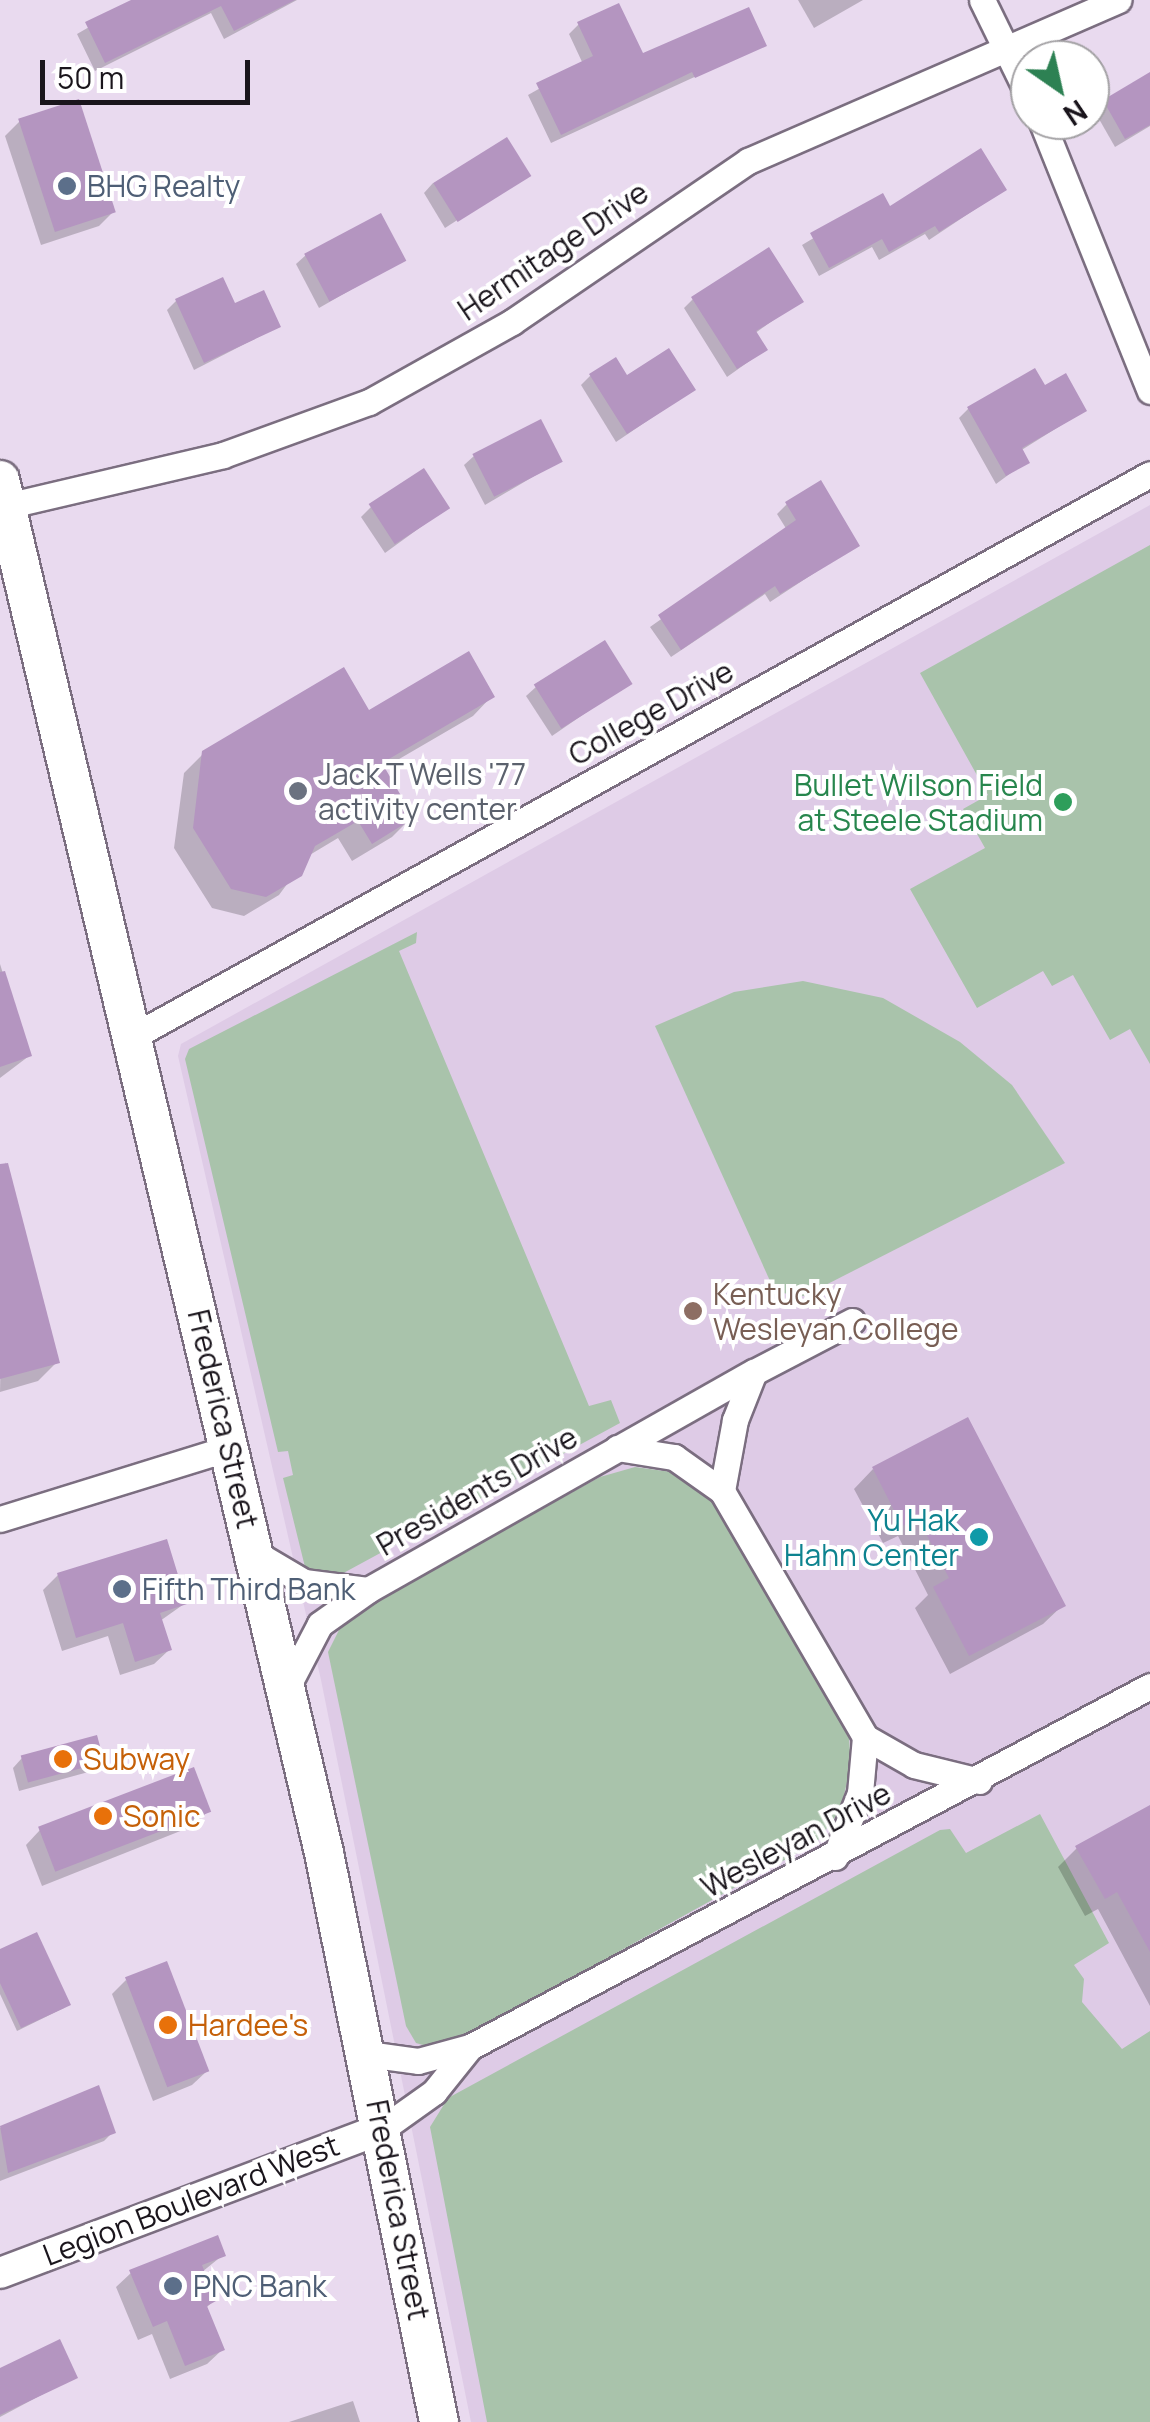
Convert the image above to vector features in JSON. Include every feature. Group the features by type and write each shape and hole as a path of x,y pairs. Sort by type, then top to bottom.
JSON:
{"main road":[{"name":"Frederica Street","path":"3,493 286,1689 367,2054 439,2422"}],"street":[{"path":"982,0 1010,57"},
{"name":"Hermitage Drive","path":"3,493 223,455 370,402 512,322 748,161 1118,0"},
{"path":"1048,140 1150,391"},
{"name":"College Drive","path":"132,1037 1150,474"},
{"name":"Presidents Drive","path":"286,1689 320,1624 368,1590 852,1320"},
{"path":"722,1491 735,1420 754,1372"},
{"path":"0,1519 230,1448"},
{"name":"Presidents Drive","path":"618,1448 674,1457 722,1491 864,1737"},
{"name":"Presidents Drive","path":"255,1553 304,1582 368,1590"},
{"name":"Wesleyan Drive","path":"367,2054 418,2060 470,2047 979,1781 1150,1686"},
{"path":"835,1857 860,1793 864,1737 914,1764 979,1781"},
{"name":"Wesleyan Drive","path":"382,2129 434,2092 470,2047"},
{"name":"Legion Boulevard West","path":"0,2273 382,2129"}],"shaded area":[{"name":"Kentucky Wesleyan College","path":"1150,505 1150,2422 471,2422 321,1680 178,1056 181,1044"}],"green space":[{"name":"Bullet Wilson Field at Steele Stadium","path":"1150,545 1150,1064 1130,1029 1110,1040 1073,975 1052,986 1043,971 977,1008 910,889 985,848 963,809 988,795 920,673"},
{"path":"417,932 416,943 399,951 589,1406 611,1400 620,1423 338,1576 305,1567 283,1478 293,1475 288,1451 278,1452 185,1059 189,1049"},
{"path":"803,981 883,998 960,1042 1012,1085 1065,1163 804,1296 775,1292 655,1026 734,992"},
{"path":"635,1467 679,1473 721,1504 849,1738 851,1764 841,1809 817,1842 463,2038 430,2047 416,2043 406,2026 328,1652 345,1618 362,1607 600,1477"},
{"path":"1040,1814 1109,1943 1074,1965 1084,1979 1082,2002 1122,2049 1150,2031 1150,2422 487,2422 430,2127 448,2098 940,1830 950,1829 966,1853"}],"building":[{"path":"131,0 295,0 234,31 221,6 105,63 85,22"},
{"path":"619,3 643,53 749,7 767,46 695,78 692,72 561,135 536,83 593,56 577,22"},
{"path":"1150,72 1150,125 1125,139 1110,112 1110,96"},
{"path":"79,99 116,212 55,232 18,119"},
{"path":"507,137 531,176 458,222 433,183"},
{"path":"981,148 1007,190 939,232 935,226 889,252 882,239 829,268 810,233 883,193 890,206"},
{"path":"381,213 406,261 330,302 304,254"},
{"path":"769,247 804,302 756,331 768,350 737,369 691,297"},
{"path":"223,277 235,303 264,290 281,327 204,363 175,299"},
{"path":"669,348 696,390 627,434 589,374 616,357 627,375"},
{"path":"1035,368 1045,385 1066,373 1087,411 1022,448 1030,463 1006,476 967,407"},
{"path":"541,419 563,462 494,497 472,454"},
{"path":"424,468 450,508 395,544 369,504"},
{"path":"821,480 860,546 780,594 775,586 681,650 658,615 796,520 785,502"},
{"path":"605,640 633,684 561,729 534,685"},
{"name":"Jack T Wells '77 activity center","path":"469,651 495,697 382,763 414,818 372,844 358,821 315,846 302,876 266,897 231,889 193,828 202,751 344,667 369,710"},
{"path":"5,971 32,1056 0,1067 0,972"},
{"path":"8,1163 60,1363 0,1379 0,1164"},
{"name":"Yu Hak Hahn Center","path":"968,1417 1066,1606 969,1656 933,1587 949,1578 918,1518 902,1526 872,1467"},
{"name":"Fifth Third Bank","path":"167,1539 187,1604 160,1613 172,1650 135,1662 123,1623 76,1638 57,1573"},
{"name":"Subway","path":"97,1735 104,1762 28,1782 21,1755"},
{"name":"Sonic","path":"194,1767 211,1812 55,1872 38,1827"},
{"path":"1150,1805 1150,1952 1117,1892 1105,1899 1075,1846"},
{"path":"37,1932 71,2005 21,2028 0,1983 0,1949"},
{"name":"Hardee's","path":"167,1961 209,2071 167,2087 125,1977"},
{"path":"99,2085 116,2133 8,2173 0,2126"},
{"name":"PNC Bank","path":"218,2235 226,2256 202,2265 216,2301 207,2306 225,2350 185,2366 167,2321 153,2327 129,2270"},
{"path":"60,2339 78,2378 0,2415 0,2368"}],"place":[{"name":"BHG Realty","path":"67,186"},
{"name":"Jack T Wells '77 activity center","path":"298,791"},
{"name":"Bullet Wilson Field at Steele Stadium","path":"1063,802"},
{"name":"Kentucky Wesleyan College","path":"693,1311"},
{"name":"Yu Hak Hahn Center","path":"979,1537"},
{"name":"Fifth Third Bank","path":"122,1589"},
{"name":"Subway","path":"63,1759"},
{"name":"Sonic","path":"103,1816"},
{"name":"Hardee's","path":"168,2025"},
{"name":"PNC Bank","path":"173,2286"}]}
